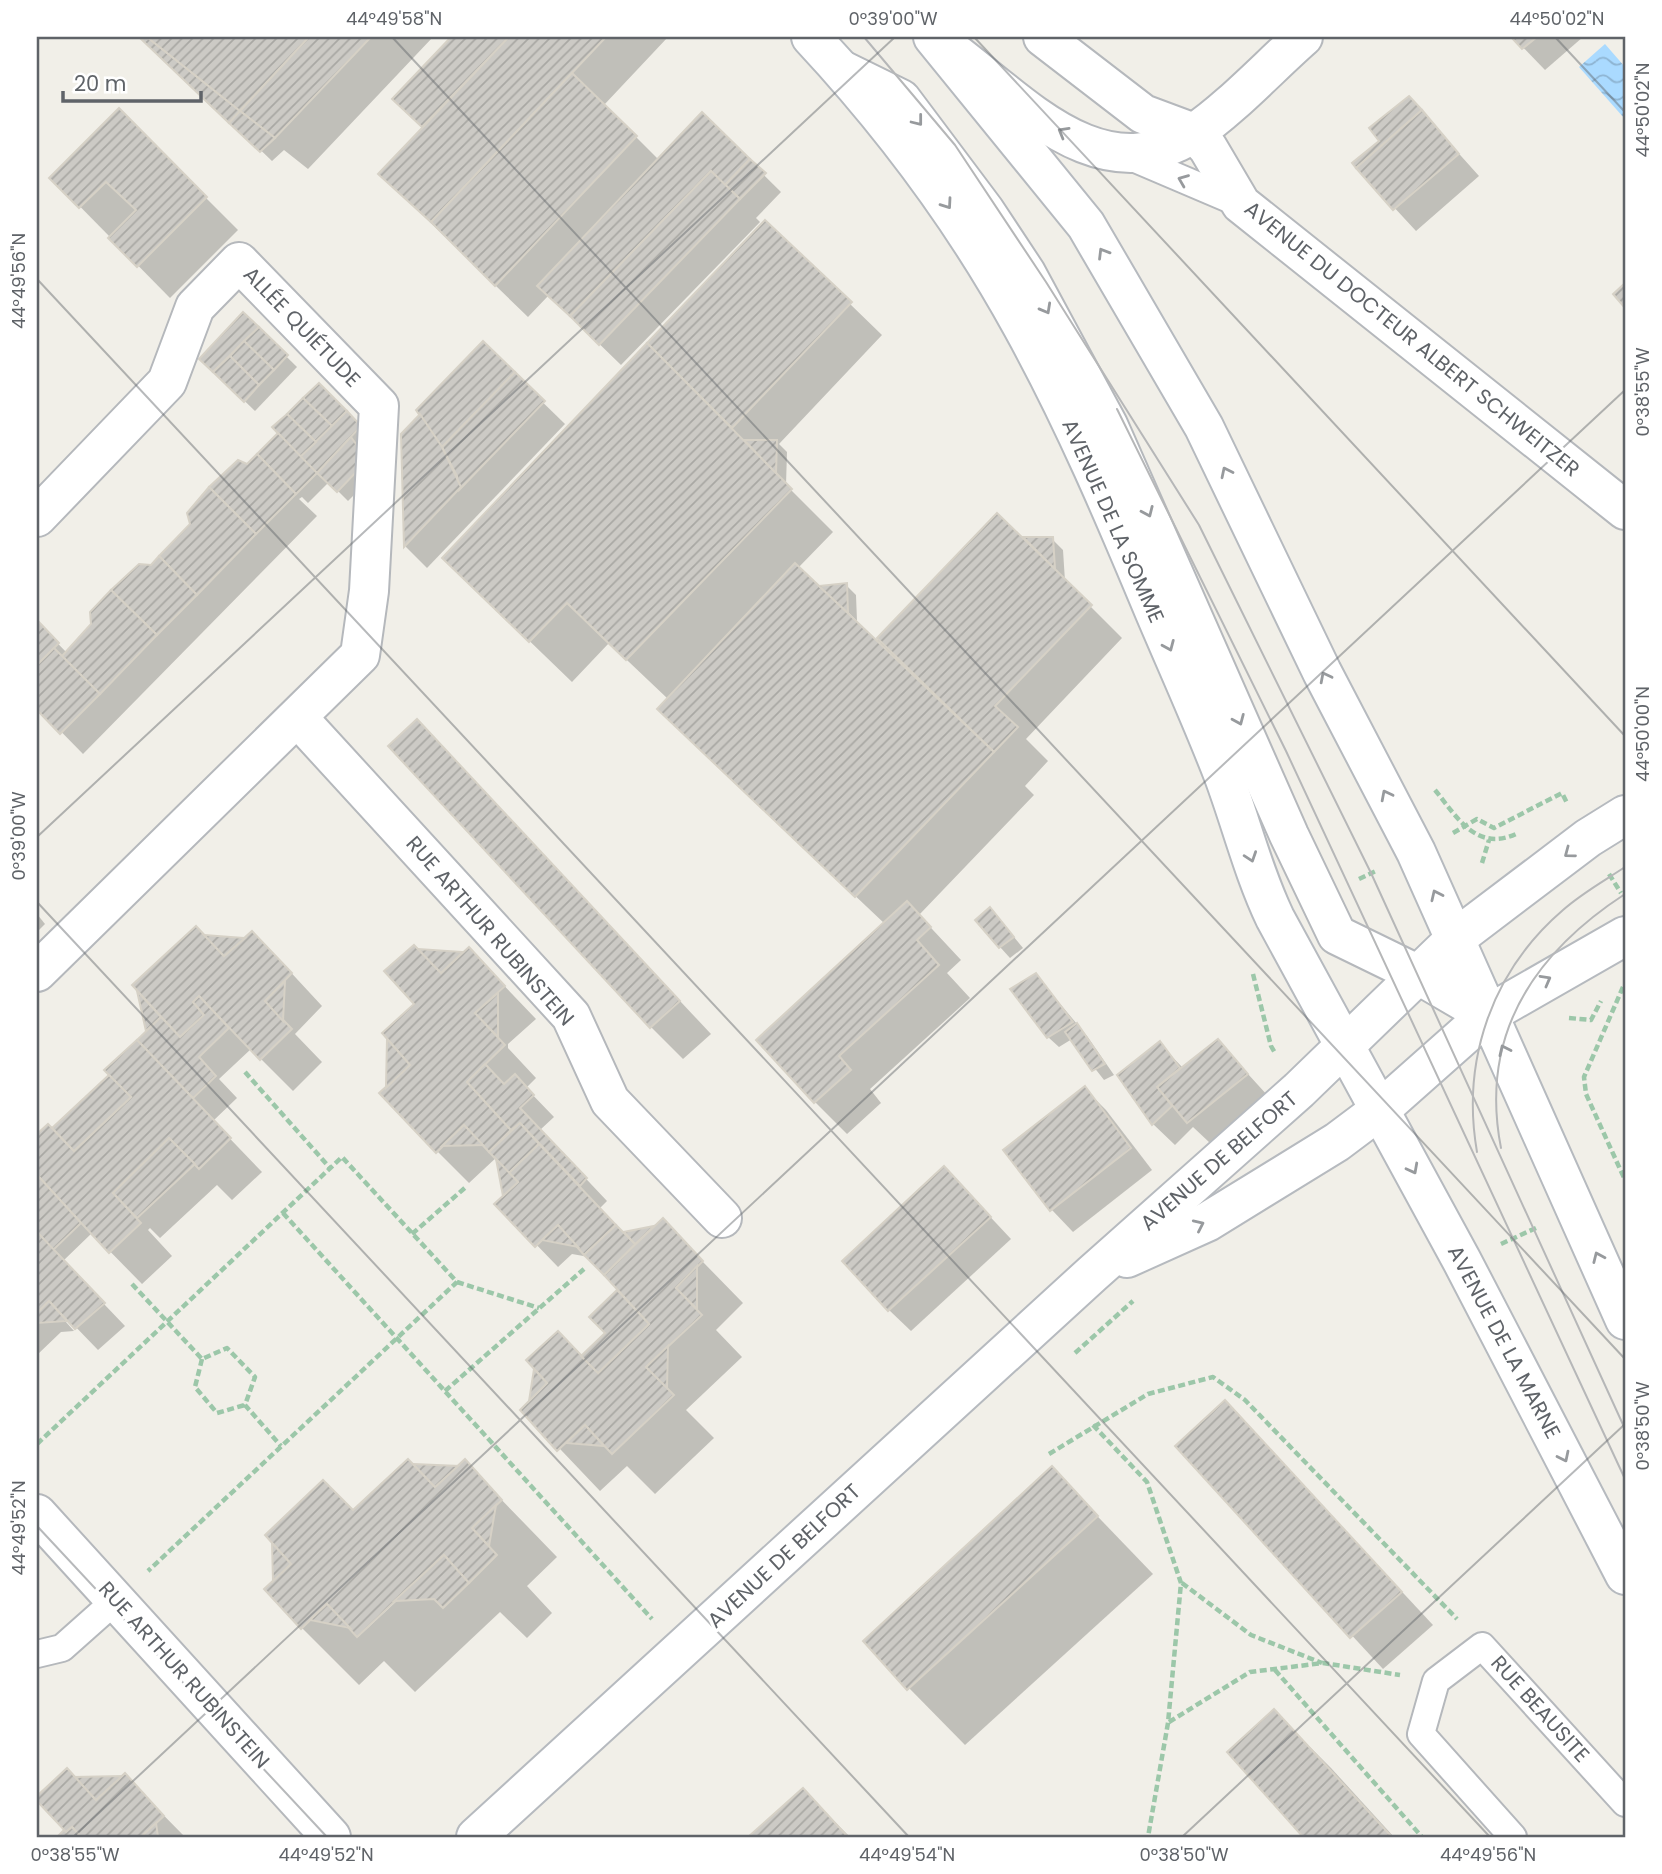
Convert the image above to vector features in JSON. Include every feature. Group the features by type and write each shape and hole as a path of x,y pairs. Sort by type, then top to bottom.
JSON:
{"main road":[{"name":"AVENUE DE LA SOMME","path":"811,37 842,70 919,164 958,220 1023,327 1125,542 1223,775 1263,893 1381,1109"},
{"path":"934,37 1062,132 1098,151 1126,155 1148,152 1194,133 1303,37"},
{"path":"934,37 1063,194 1140,314 1204,427 1322,672 1416,852 1625,1320"},
{"path":"1043,37 1143,114 1194,133"},
{"path":"842,70 901,99 985,211 1026,273 1108,425 1289,835 1337,935 1417,974 1488,1015"},
{"name":"AVENUE DU DOCTEUR ALBERT SCHWEITZER","path":"1194,133 1208,148 1241,204 1625,509"},
{"name":"ALLÉE QUIÉTUDE","path":"37,517 167,382 195,307 239,262 379,406 369,591 360,655 298,718"},
{"path":"37,972 298,718"},
{"name":"RUE ARTHUR RUBINSTEIN","path":"298,718 571,1016 610,1101 722,1218"},
{"name":"AVENUE DE BELFORT","path":"476,1837 1092,1273 1345,1046 1456,938 1588,838 1625,815"},
{"name":"AVENUE DE BELFORT","path":"1092,1273 1207,1222 1337,1142 1381,1109 1488,1015 1625,936"},
{"name":"AVENUE DE LA MARNE","path":"1381,1109 1625,1575"},
{"name":"RUE ARTHUR RUBINSTEIN","path":"37,1514 331,1837"}],"lane":[{"path":"1126,155 1241,204"},
{"path":"37,1654 62,1648 116,1600"},
{"name":"RUE BEAUSITE","path":"1436,1681 1482,1646 1625,1803"},
{"path":"1436,1681 1421,1734 1513,1837"}],"path":[{"path":"1625,985 1584,1077 1586,1094 1625,1180"},
{"path":"245,1072 330,1168"},
{"path":"37,1444 342,1157 457,1282 540,1308"},
{"path":"412,1234 467,1186"},
{"path":"282,1213 657,1625"},
{"path":"445,1391 584,1269"},
{"path":"116,1600 457,1282"},
{"path":"132,1284 202,1359"},
{"path":"202,1359 227,1348 255,1377 245,1405"},
{"path":"202,1359 195,1387 218,1413 245,1405"},
{"path":"1049,1454 1148,1394 1213,1377 1245,1399 1482,1646"},
{"path":"245,1405 281,1446"},
{"path":"1093,1425 1147,1482 1181,1583 1168,1723 1148,1837"},
{"path":"1181,1583 1251,1634 1323,1663 1436,1681"},
{"path":"1168,1723 1250,1672 1323,1663"},
{"path":"1274,1669 1423,1837"}],"water":[{"path":"1605,44 1625,67 1624,118 1579,67"}],"building":[{"path":"147,37 240,111 229,123 141,39"},
{"path":"147,37 309,37 240,111"},
{"path":"309,37 371,37 275,138 240,111"},
{"path":"451,37 509,37 422,127 392,99"},
{"path":"509,37 606,37 431,222 378,174"},
{"path":"1511,37 1537,37 1522,49"},
{"path":"572,73 637,136 495,286 431,222"},
{"path":"1409,96 1422,110 1356,168 1352,163 1379,141 1369,128"},
{"path":"119,108 207,197 137,267 108,238 136,210 106,182 79,208 49,178"},
{"path":"1422,110 1459,154 1393,210 1356,168"},
{"path":"240,111 275,138 260,152 229,123"},
{"path":"702,112 750,159 725,185 711,171 570,316 537,286"},
{"path":"750,159 766,173 740,199 725,185"},
{"path":"711,171 740,199 599,345 570,316"},
{"path":"765,220 852,302 732,428 647,343"},
{"path":"1625,283 1625,308 1613,294"},
{"path":"243,312 259,327 213,372 199,359"},
{"path":"259,327 288,355 274,370 244,341"},
{"path":"244,341 274,370 259,385 230,356"},
{"path":"483,341 515,372 442,447 416,410"},
{"path":"647,343 792,489 626,660 567,603 529,642 442,558"},
{"path":"230,356 259,385 244,402 213,372"},
{"path":"515,372 545,401 459,490 457,476 442,447"},
{"path":"319,383 347,411 332,426 303,398"},
{"path":"303,398 332,426 316,442 287,414"},
{"path":"347,411 361,426 317,473 300,457"},
{"path":"287,414 316,442 300,457 272,427"},
{"path":"420,414 442,447 461,487 404,547 401,434"},
{"path":"278,433 317,473 296,494 257,454"},
{"path":"351,437 361,451 360,468 337,492 317,473"},
{"path":"744,440 777,440 776,473"},
{"path":"257,454 296,494 256,534 209,487 238,460 247,464"},
{"path":"209,487 256,534 197,595 159,556 190,524 187,513"},
{"path":"997,513 1092,605 995,706 1018,727 994,752 877,638"},
{"path":"1023,537 1053,537 1055,569"},
{"path":"159,556 197,595 157,635 111,590 139,564 151,565"},
{"path":"795,563 994,752 855,897 657,709"},
{"path":"847,583 848,613 819,586"},
{"path":"111,590 157,635 100,694 62,656 91,624 90,612"},
{"path":"37,620 59,643 37,665"},
{"path":"54,648 100,694 60,734 37,710 37,665"},
{"path":"417,719 680,1001 650,1028 388,746"},
{"path":"907,901 931,927 917,940 939,965 839,1056 851,1070 814,1103 756,1040"},
{"path":"990,907 1014,937 999,948 975,920"},
{"path":"196,926 224,956 252,931 292,973 265,1001 292,1029 260,1060 199,996 193,1002 204,1015 180,1037 132,985"},
{"path":"204,935 245,938 224,956"},
{"path":"414,945 441,973 469,947 505,986 475,1013 505,1045 467,1082 511,1130 489,1152 464,1125 436,1153 379,1093 410,1065 382,1033 414,1004 384,971"},
{"path":"418,949 463,952 441,973"},
{"path":"1036,973 1073,1022 1047,1038 1010,989"},
{"path":"285,981 283,1021 265,1001"},
{"path":"137,991 161,1017 146,1031"},
{"path":"498,993 498,1037 475,1013"},
{"path":"199,996 229,1028 199,1057 216,1076 193,1098 137,1040 161,1017 180,1037 204,1015 193,1002"},
{"path":"1077,1023 1105,1064 1092,1071 1065,1032"},
{"path":"387,1039 410,1065 386,1088 386,1087"},
{"path":"1218,1039 1248,1074 1187,1123 1157,1087"},
{"path":"137,1040 231,1138 199,1169 169,1138 113,1193 141,1223 109,1253 37,1175 37,1134 48,1124 74,1151 131,1097 104,1070"},
{"path":"1160,1041 1180,1068 1157,1087 1172,1106 1152,1125 1117,1075"},
{"path":"485,1064 504,1084 515,1074 534,1095 520,1108 587,1178 580,1186 520,1123 511,1130 467,1082"},
{"path":"109,1075 131,1097 74,1151 52,1128"},
{"path":"1085,1086 1131,1148 1050,1211 1003,1150"},
{"path":"520,1123 539,1144 509,1173 489,1152"},
{"path":"464,1125 483,1145 442,1146"},
{"path":"169,1138 195,1164 137,1218 113,1193"},
{"path":"539,1144 616,1225 584,1255 558,1225 535,1247 494,1204 518,1182 509,1173"},
{"path":"496,1159 518,1182 503,1196"},
{"path":"944,1166 991,1217 888,1311 842,1261"},
{"path":"40,1178 81,1223 53,1250 37,1232 37,1181"},
{"path":"663,1218 703,1261 676,1288 702,1315 646,1367 674,1395 612,1454 585,1425 557,1451 520,1410 547,1383 526,1360 558,1331 598,1373 649,1324 604,1275"},
{"path":"558,1225 578,1247 542,1240"},
{"path":"616,1225 635,1244 604,1275 584,1255"},
{"path":"654,1226 635,1244 624,1232"},
{"path":"37,1232 105,1303 75,1329 49,1301 37,1313"},
{"path":"697,1266 697,1309 676,1288"},
{"path":"617,1290 649,1324 598,1373 581,1356 605,1333 589,1317"},
{"path":"49,1301 67,1321 37,1323 37,1313"},
{"path":"668,1346 667,1388 646,1367"},
{"path":"534,1369 547,1383 529,1401"},
{"path":"1225,1400 1402,1592 1350,1638 1175,1446"},
{"path":"585,1425 604,1446 566,1443"},
{"path":"408,1459 435,1487 465,1459 502,1500 472,1528 497,1555 469,1583 444,1555 357,1637 327,1604 301,1629 264,1589 291,1564 265,1535 323,1480 353,1510"},
{"path":"413,1464 458,1466 435,1487"},
{"path":"1052,1466 1098,1516 907,1690 863,1641"},
{"path":"496,1505 489,1546 472,1528"},
{"path":"272,1543 291,1564 273,1581"},
{"path":"444,1555 469,1583 443,1608 434,1599 394,1601"},
{"path":"327,1604 350,1628 310,1620"},
{"path":"1274,1709 1392,1837 1303,1837 1227,1752"},
{"path":"67,1768 96,1800 125,1773 164,1816 141,1837 81,1837 72,1827 66,1832 37,1801 37,1796"},
{"path":"122,1776 96,1800 75,1777"},
{"path":"803,1788 848,1837 748,1837"},
{"path":"156,1823 158,1837 141,1837"},
{"path":"72,1827 81,1837 57,1837 64,1830 66,1832"}],"tram line":[{"path":"864,37 955,145 1046,282 1199,525 1371,873 1625,1429"},
{"path":"1117,409 1286,751 1625,1479"},
{"path":"1477,1152 1473,1118 1478,1051 1487,1019 1500,989 1538,934 1570,904 1625,867"},
{"path":"1501,1148 1496,1107 1498,1069 1506,1034 1520,1001 1540,971 1564,943 1625,894"}]}
